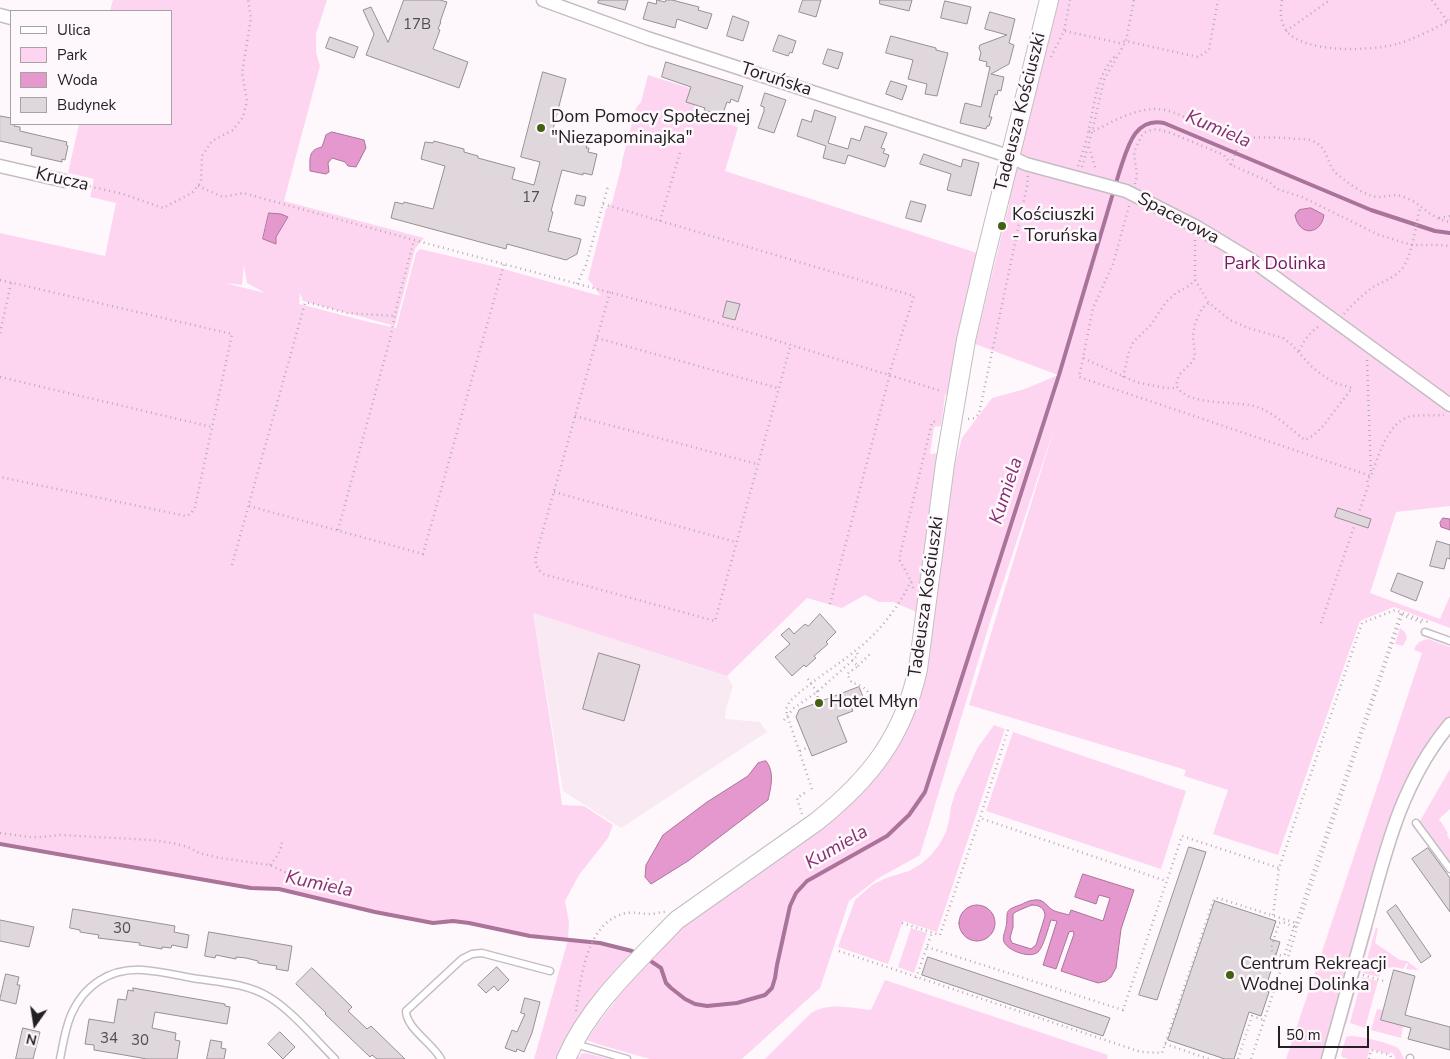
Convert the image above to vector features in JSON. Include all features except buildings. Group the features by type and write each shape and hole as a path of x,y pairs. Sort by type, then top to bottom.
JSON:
{"street":[{"name":"Toruńska","path":"543,0 647,38 1019,161"},
{"name":"Tadeusza Kościuszki","path":"570,1051 593,1012 677,920 835,807 868,773 895,733 910,702 918,669 952,420 972,313 1019,161 1049,0"},
{"name":"Spacerowa","path":"1019,161 1129,193 1195,226 1254,261 1450,405"},
{"name":"Krucza","path":"0,166 65,181"},
{"path":"1328,1059 1382,861 1397,814 1418,771 1450,724"}],"lane":[{"path":"1425,632 1450,641"},
{"path":"1416,823 1450,869"},
{"path":"440,1059 435,1050 407,1021 406,1011 462,959 472,954 482,953 550,971"},
{"path":"60,1059 70,1016 86,991 99,980 119,972 144,970 239,986 262,993 283,1007 335,1059"},
{"path":"570,1051 627,1059"}],"path":[{"path":"248,0 251,18 242,73 246,101 243,116 233,130 212,141 202,156 201,182 198,186 223,197 243,193 683,312 938,390"},
{"path":"1049,61 1064,31 1070,0"},
{"path":"1077,178 1104,80 1126,41 1134,0"},
{"path":"1064,31 1119,43 1126,41 1198,57 1209,50 1218,0"},
{"path":"1282,0 1283,25 1286,31 1298,40 1327,48 1360,49 1397,44 1448,21 1432,0"},
{"path":"1286,31 1330,0"},
{"path":"1091,132 1127,115 1156,109 1177,114 1230,136 1281,137 1309,140 1322,147 1333,171 1372,196 1392,195 1404,197 1430,215 1450,222"},
{"path":"1371,476 1079,376 1094,308 1113,264 1129,193 1137,175 1135,150 1141,138 1148,131 1157,129 1171,133 1224,155 1230,165 1268,182 1277,189 1302,197 1380,235 1412,245 1450,246"},
{"path":"1077,178 1089,146 1091,132"},
{"path":"1230,165 1241,137"},
{"path":"1089,146 1103,185"},
{"path":"660,221 681,149"},
{"path":"914,590 899,559 932,422 976,418 979,414 1027,186 1028,178 1019,161"},
{"name":"Krucza","path":"65,181 123,194 163,208 192,193 198,186"},
{"path":"577,284 586,265 608,186"},
{"path":"603,204 914,296 889,374 830,604"},
{"path":"1299,351 1305,338 1312,330 1335,320 1354,301 1400,270 1412,245 1420,207"},
{"path":"1438,218 1450,216"},
{"path":"1195,226 1194,280 1209,303 1230,320 1248,328 1283,338 1299,351 1312,367 1322,375 1335,383 1352,388 1314,435 1305,440 1261,408 1200,400 1179,391 1176,381 1195,356 1192,336 1195,324 1202,308 1209,303"},
{"path":"338,530 390,339 414,240"},
{"path":"249,506 423,554 504,264"},
{"path":"0,280 232,334 195,507 191,514 186,516 0,477"},
{"path":"1124,377 1129,351 1134,341 1150,326 1166,302 1176,293 1189,286 1194,280"},
{"path":"0,333 11,283"},
{"path":"610,292 535,563 538,570 543,574 714,621 791,344"},
{"path":"232,565 305,303 312,303 347,313 395,316"},
{"path":"598,338 778,388"},
{"path":"1367,344 1371,476"},
{"path":"1083,358 1124,377 1147,385 1177,388"},
{"path":"0,377 212,427"},
{"path":"1358,515 1368,486 1366,479 1371,476 1385,441 1396,424 1408,417 1450,415"},
{"path":"575,416 758,465"},
{"path":"554,492 736,542"},
{"path":"1321,623 1355,524"},
{"path":"812,789 786,709 790,701 856,650 890,616 902,600 911,581"},
{"path":"1273,915 1279,868 1362,623 1395,610 1435,625"},
{"path":"1295,925 1279,923 1271,948 1273,953 1282,956 1285,954 1295,925 1401,612"},
{"path":"1295,925 1298,924 1301,917 1402,615 1426,624"},
{"path":"784,720 794,708 817,692 858,655 856,650"},
{"path":"870,654 847,674 852,683 861,685 874,702"},
{"path":"852,660 858,666"},
{"path":"808,679 817,692 818,700"},
{"path":"902,923 940,935 1008,730"},
{"path":"800,751 808,747"},
{"path":"806,792 797,798 803,818 808,815"},
{"path":"980,818 1166,881"},
{"path":"0,833 30,837 60,835 151,840 188,847 220,858 270,865 304,881"},
{"path":"927,947 1122,1010 1182,836 1279,868"},
{"path":"270,865 280,852 282,840"},
{"path":"839,951 1141,1052 1162,1053 1214,899 1221,899 1273,915 1295,925"},
{"path":"574,1019 587,956 597,932 606,922 635,912 650,914 664,911 671,914"},
{"path":"1251,1059 1284,961 1288,957 1297,928 1295,925"},
{"path":"916,978 932,932"},
{"path":"1361,975 1387,982"},
{"path":"1238,1059 1252,1016 1264,1020"},
{"path":"1165,1044 1210,1059"},
{"path":"1369,1059 1371,1050 1390,1055 1392,1059"}],"shaded area":[{"path":"533,613 727,676 733,686 725,719 760,722 767,732 621,828 563,791"}],"green space":[{"path":"113,0 327,0 316,34 316,52 320,66 284,201 424,238 415,249 395,326 303,301 300,293 299,304 396,328 416,253 420,249 496,267 601,296 588,279 606,209 612,203 636,108 641,102 648,75 699,91 693,113 738,127 725,171 980,254 951,385 945,396 941,426 934,427 930,454 940,453 919,613 893,602 879,602 865,595 842,608 807,598 727,676 533,613 562,805 584,806 613,825 608,838 579,875 565,901 569,922 568,940 530,936 469,923 453,921 433,923 375,912 279,889 251,888 0,844 0,233 105,256 116,203 90,197 94,179 68,173 79,125 172,125 172,10 110,10","holes":["269,213 288,218 276,237 276,243 263,239","244,265 247,283 265,293 225,283 242,285"]},
{"name":"Park Dolinka","path":"1055,0 1450,0 1450,506 1396,512 1370,593 1440,619 1450,596 1450,628 1394,607 1360,621 1278,855 1213,834 1228,790 1184,776 1186,770 969,705 1055,426 990,622 920,855 877,879 849,901 820,988 742,1059 650,1059 587,1040 615,1002 612,999 661,945 897,745 950,482 962,438 992,398 1025,389 1058,375 975,344 1009,205 1010,185"},
{"path":"1400,628 1405,632 1407,638 1403,646 1395,644"},
{"path":"1428,639 1450,647 1450,716 1416,763 1323,1059 1286,1059 1422,653 1414,650 1419,642"},
{"path":"994,725 1005,729 937,932 903,921 888,964 838,947 855,900 872,885 886,878 909,871 921,864 939,845 946,832 955,793 978,747"},
{"path":"1013,732 1186,791 1161,869 986,811"},
{"path":"1450,769 1450,809 1439,819 1450,840 1450,864 1420,821"},
{"path":"1376,927 1378,929 1375,943 1419,970 1406,969 1407,963 1403,969 1382,967 1379,977 1363,973"},
{"path":"911,928 927,933 914,973 898,967"},
{"path":"1373,928 1346,1025 1345,1019 1369,930"},
{"path":"568,940 600,943 636,953 559,1059 534,1059"},
{"path":"1362,977 1378,981 1365,1028 1350,1023"},
{"path":"885,980 1108,1055 1107,1059 765,1059 811,1013 833,1007 871,1010"},
{"path":"1377,1009 1383,1010 1381,1020 1403,1026 1401,1038 1371,1030"},
{"path":"1346,1037 1375,1040 1394,1046 1399,1049 1404,1059 1394,1059 1396,1058 1392,1052 1389,1054 1370,1049 1367,1059 1348,1059 1342,1057"},
{"path":"586,1053 609,1059 574,1059 576,1055 581,1057 580,1054"}],"water":[{"path":"332,132 364,140 366,148 356,167 348,166 345,162 332,158 328,163 329,172 326,174 310,171 312,152 322,147 326,135"},
{"path":"1311,208 1324,215 1319,227 1310,231 1301,227 1295,215 1299,210"},
{"path":"269,213 288,217 276,237 276,244 263,239"},
{"path":"1443,518 1450,519 1450,530 1441,527 1440,523"},
{"path":"766,761 771,770 768,800 688,861 651,884 645,877 646,865 663,835 707,802 748,776 758,763"},
{"path":"1083,874 1134,890 1121,929 1116,968 1111,977 1106,981 1098,983 1061,971 1074,934 1073,931 1069,932 1056,969 1043,965 1057,921 1051,920 1042,946 1035,954 1020,953 1010,948 1004,942 1003,936 1008,911 1031,900 1042,901 1055,911 1069,915 1071,910 1103,921 1110,898 1099,895 1096,904 1075,897","holes":["1032,905 1043,909 1045,916 1036,945 1031,949 1012,943 1010,938 1013,927 1013,914"]},
{"path":"977,905 989,911 995,923 989,935 977,941 965,935 959,923 965,911"}],"waterway":[{"name":"Kumiela","path":"652,962 661,968 666,983 671,988 695,1004 707,1006 737,1003 765,995 772,988 790,906 796,893 807,881 887,836 909,815 925,792 1059,375 1119,173 1129,145 1138,130 1153,122 1164,123 1371,210 1435,231 1450,233"},
{"name":"Kumiela","path":"0,844 251,888 279,889 375,912 433,923 453,921 469,923 530,936 600,943 632,951"}],"place":[{"name":"Dom Pomocy Społecznej \"Niezapominajka\"","path":"541,128"},
{"name":"Kościuszki - Toruńska","path":"1002,226"},
{"name":"Hotel Młyn","path":"819,703"},
{"name":"Centrum Rekreacji Wodnej Dolinka","path":"1230,975"}]}
